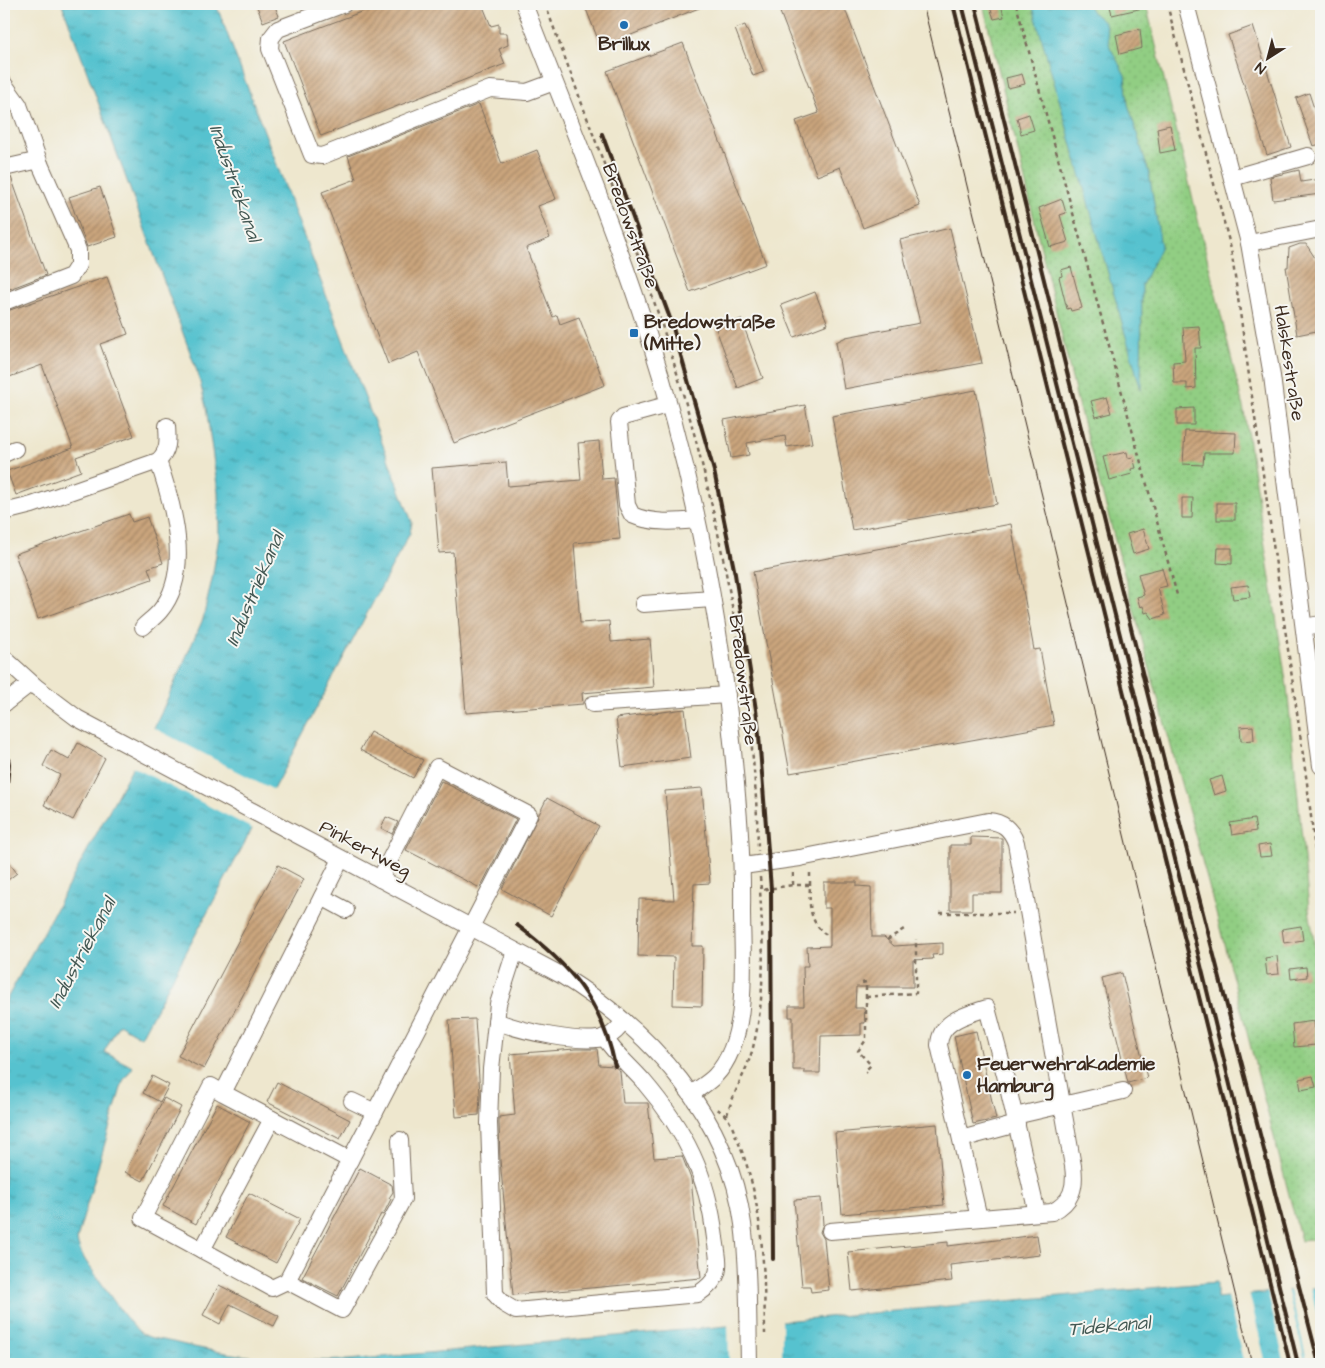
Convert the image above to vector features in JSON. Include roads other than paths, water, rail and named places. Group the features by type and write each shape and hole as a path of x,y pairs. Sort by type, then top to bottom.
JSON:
{"street":[{"path":"344,4 278,29 271,38 270,48 312,155 322,156 490,89 527,92 554,82"},
{"name":"Bredowstraße","path":"524,4 647,331 697,520 727,695 743,866 742,991 738,1025 730,1051 714,1077 692,1094"},
{"name":"Halskestraße","path":"1186,4 1249,243 1272,376 1321,766"},
{"path":"4,84 18,105 40,164 78,250 78,265 71,276 4,302"},
{"path":"1232,178 1308,156"},
{"path":"4,168 35,161 40,164"},
{"path":"1249,243 1321,228"},
{"path":"667,405 623,417 619,422 627,505 632,515 638,518 670,522 697,520"},
{"path":"4,512 32,505 158,461 164,456 168,443 167,426"},
{"path":"142,627 161,610 176,580 178,555 176,527 168,488 158,461"},
{"path":"643,604 712,599"},
{"path":"1304,627 1321,624"},
{"name":"Pinkertweg","path":"4,658 31,683 77,718 515,951 586,991 624,1021 666,1063 692,1094"},
{"path":"4,704 31,683"},
{"path":"593,704 727,695"},
{"path":"350,1160 211,1086 143,1218 272,1288 287,1281 472,928 529,815 437,767 380,879"},
{"path":"743,866 793,859 988,821 996,822 1008,829 1016,843 1073,1166 1073,1188 1063,1206 1052,1212 830,1231"},
{"path":"223,1093 341,859"},
{"path":"322,897 346,910"},
{"path":"515,951 498,1004 491,1069 489,1123 495,1294 504,1304 516,1311 698,1294 713,1284 719,1271 712,1212 699,1165 677,1125 644,1082 612,1049 604,1037"},
{"path":"979,1218 939,1045 939,1035 945,1026 987,1008 1016,1120 1037,1213"},
{"path":"496,1021 515,1029 590,1040 604,1037 616,1031 624,1021"},
{"path":"961,1139 1062,1105 1123,1091"},
{"path":"692,1094 719,1142 733,1178 743,1222 749,1364"},
{"path":"352,1101 375,1112"},
{"path":"202,1250 272,1119"},
{"path":"287,1281 342,1310 404,1199 400,1140"}],"water":[{"path":"62,4 216,4 412,522 410,533 141,1037 119,1024 104,1052 133,1067 123,1081 77,1239 86,1261 120,1310 133,1325 144,1335 151,1338 238,1355 304,1360 348,1360 1217,1282 1217,1298 1321,1287 1321,1364 4,1364 4,1004 157,722 203,619 219,536 218,492 206,407 198,374"},
{"path":"1032,4 1087,4 1092,12 1105,23 1110,47 1125,75 1128,104 1149,173 1161,246 1142,285 1141,390"}],"tram line":[{"path":"923,4 1252,1364"}],"railway":[{"path":"953,4 1290,1364"},
{"path":"962,4 1136,699 1298,1364"},
{"path":"975,4 1175,804 1319,1364"},
{"path":"602,134 671,321 714,471 735,574 758,723 771,889 773,1259"},
{"path":"4,736 9,764 4,813"},
{"path":"517,925 552,954 581,986 602,1022 615,1066"}],"place":[{"name":"Brillux","path":"624,25"},
{"name":"Bredowstraße (Mitte)","path":"634,333"},
{"name":"Feuerwehrakademie Hamburg","path":"967,1075"}],"water label":[{"name":"Industriekanal","path":"235,183"},
{"name":"Industriekanal","path":"255,589"},
{"name":"Industriekanal","path":"82,953"},
{"name":"Tidekanal","path":"1109,1326"}]}
